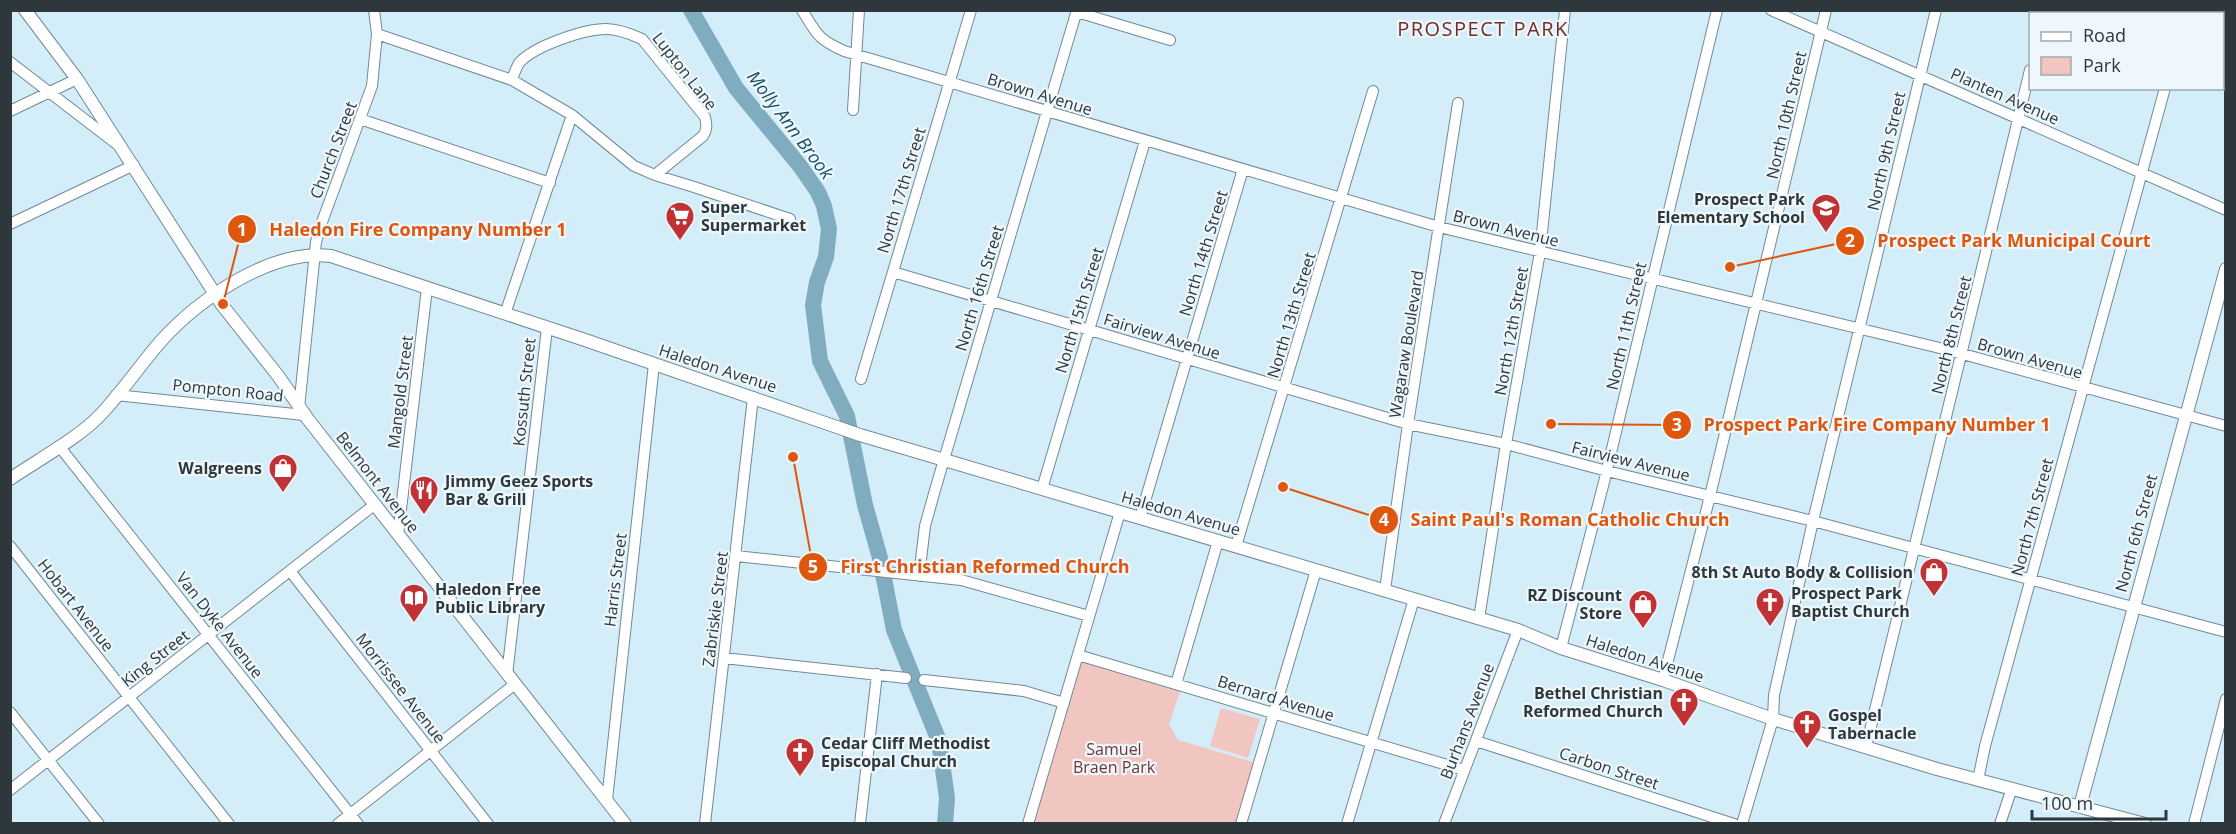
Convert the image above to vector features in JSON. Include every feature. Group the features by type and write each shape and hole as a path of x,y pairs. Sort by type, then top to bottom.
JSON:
{"main road":[{"name":"Belmont Avenue","path":"26,10 77,79 216,294 302,411 625,824"},
{"name":"Haledon Avenue","path":"116,396 170,332 216,294 260,268 281,261 315,255 331,256 860,435 1518,630 1561,648 1663,680 1773,719 1978,780 2145,824"},
{"name":"North 6th Street","path":"2080,806 2226,269"},
{"path":"10,479 94,421 116,396"}],"street":[{"name":"Brown Avenue","path":"802,10 812,29 825,43 857,55 1341,199 1439,227 1962,354 2226,426"},
{"path":"853,110 859,10"},
{"name":"North 17th Street","path":"861,379 971,10"},
{"name":"North 12th Street","path":"1479,618 1506,444 1540,252 1565,10"},
{"name":"North 11th Street","path":"1561,648 1607,471 1717,10"},
{"name":"Planten Avenue","path":"1772,10 2226,210"},
{"name":"North 10th Street","path":"1663,680 1710,496 1826,10"},
{"name":"North 9th Street","path":"1742,824 1773,719 1773,695 1813,521 1936,10"},
{"path":"1077,11 1170,40"},
{"name":"North 16th Street","path":"919,576 925,526 1077,11"},
{"name":"Church Street","path":"302,411 315,255 322,222 372,86 377,34 374,12"},
{"name":"Lupton Lane","path":"512,80 518,64 525,58 547,44 571,36 606,29 631,34 642,39 705,117 707,124 707,131 703,136 655,175"},
{"path":"377,34 512,80 572,115 634,166 790,219"},
{"name":"Belmont Avenue","path":"10,62 123,149"},
{"name":"North 8th Street","path":"1866,747 2029,77"},
{"path":"10,111 77,79"},
{"name":"North 7th Street","path":"1978,780 1984,746 2164,90"},
{"name":"North 13th Street","path":"1236,546 1373,91"},
{"name":"Wagaraw Boulevard","path":"1385,590 1408,424 1458,102"},
{"path":"505,314 572,115"},
{"path":"360,119 550,183"},
{"name":"North 15th Street","path":"1042,489 1145,141"},
{"path":"10,224 134,165"},
{"name":"North 14th Street","path":"1140,518 1243,170"},
{"name":"Fairview Avenue","path":"893,272 1408,424 1506,444 1916,547 2226,632"},
{"name":"Mangold Street","path":"398,535 428,288"},
{"name":"Kossuth Street","path":"511,680 547,328"},
{"name":"Harris Street","path":"607,800 654,364"},
{"name":"Pompton Road","path":"116,396 302,411"},
{"name":"Zabriskie Street","path":"705,824 753,397"},
{"name":"Van Dyke Avenue","path":"59,446 358,824"},
{"name":"King Street","path":"10,790 374,505"},
{"path":"1028,824 1120,512"},
{"path":"1176,684 1218,541"},
{"name":"Hobart Avenue","path":"10,546 229,824"},
{"path":"736,556 976,583 1089,616"},
{"path":"1241,824 1316,570"},
{"name":"Morrissee Avenue","path":"290,571 488,824"},
{"path":"1347,824 1414,599"},
{"name":"Burhans Avenue","path":"1444,824 1518,630"},
{"name":"Bernard Avenue","path":"1078,655 1464,770"},
{"path":"724,658 906,678"},
{"path":"860,824 877,674"},
{"path":"338,824 431,751 511,680"},
{"path":"924,680 1024,691 1064,703"},
{"path":"2194,824 2226,699"},
{"path":"10,712 99,824"},
{"name":"Carbon Street","path":"1476,741 1734,824"},
{"path":"2000,824 2012,788"}],"green space":[{"name":"Samuel Braen Park","path":"1078,654 1182,686 1169,724 1178,740 1260,764 1243,823 1028,824"},
{"path":"1221,708 1260,719 1248,758 1210,746"}],"waterway":[{"name":"Molly Ann Brook","path":"691,10 736,88 800,166 818,192 824,206 829,229 826,257 817,282 813,305 820,361 847,416 894,630 939,741 947,798 945,824"}],"place":[{"name":"Prospect Park Elementary School","path":"1826,234"},
{"name":"Super Supermarket","path":"680,242"},
{"name":"Prospect Park Municipal Court","path":"1730,267"},
{"name":"Haledon Fire Company Number 1","path":"223,304"},
{"name":"Prospect Park Fire Company Number 1","path":"1551,424"},
{"name":"First Christian Reformed Church","path":"793,457"},
{"name":"Saint Paul's Roman Catholic Church","path":"1283,487"},
{"name":"Walgreens","path":"283,494"},
{"name":"Jimmy Geez Sports Bar & Grill","path":"424,516"},
{"name":"8th St Auto Body & Collision","path":"1934,598"},
{"name":"Haledon Free Public Library","path":"414,624"},
{"name":"Prospect Park Baptist Church","path":"1770,628"},
{"name":"RZ Discount Store","path":"1643,630"},
{"name":"Bethel Christian Reformed Church","path":"1684,728"},
{"name":"Gospel Tabernacle","path":"1807,750"},
{"name":"Cedar Cliff Methodist Episcopal Church","path":"800,778"}],"district":[{"name":"PROSPECT PARK","path":"1483,29"}]}
